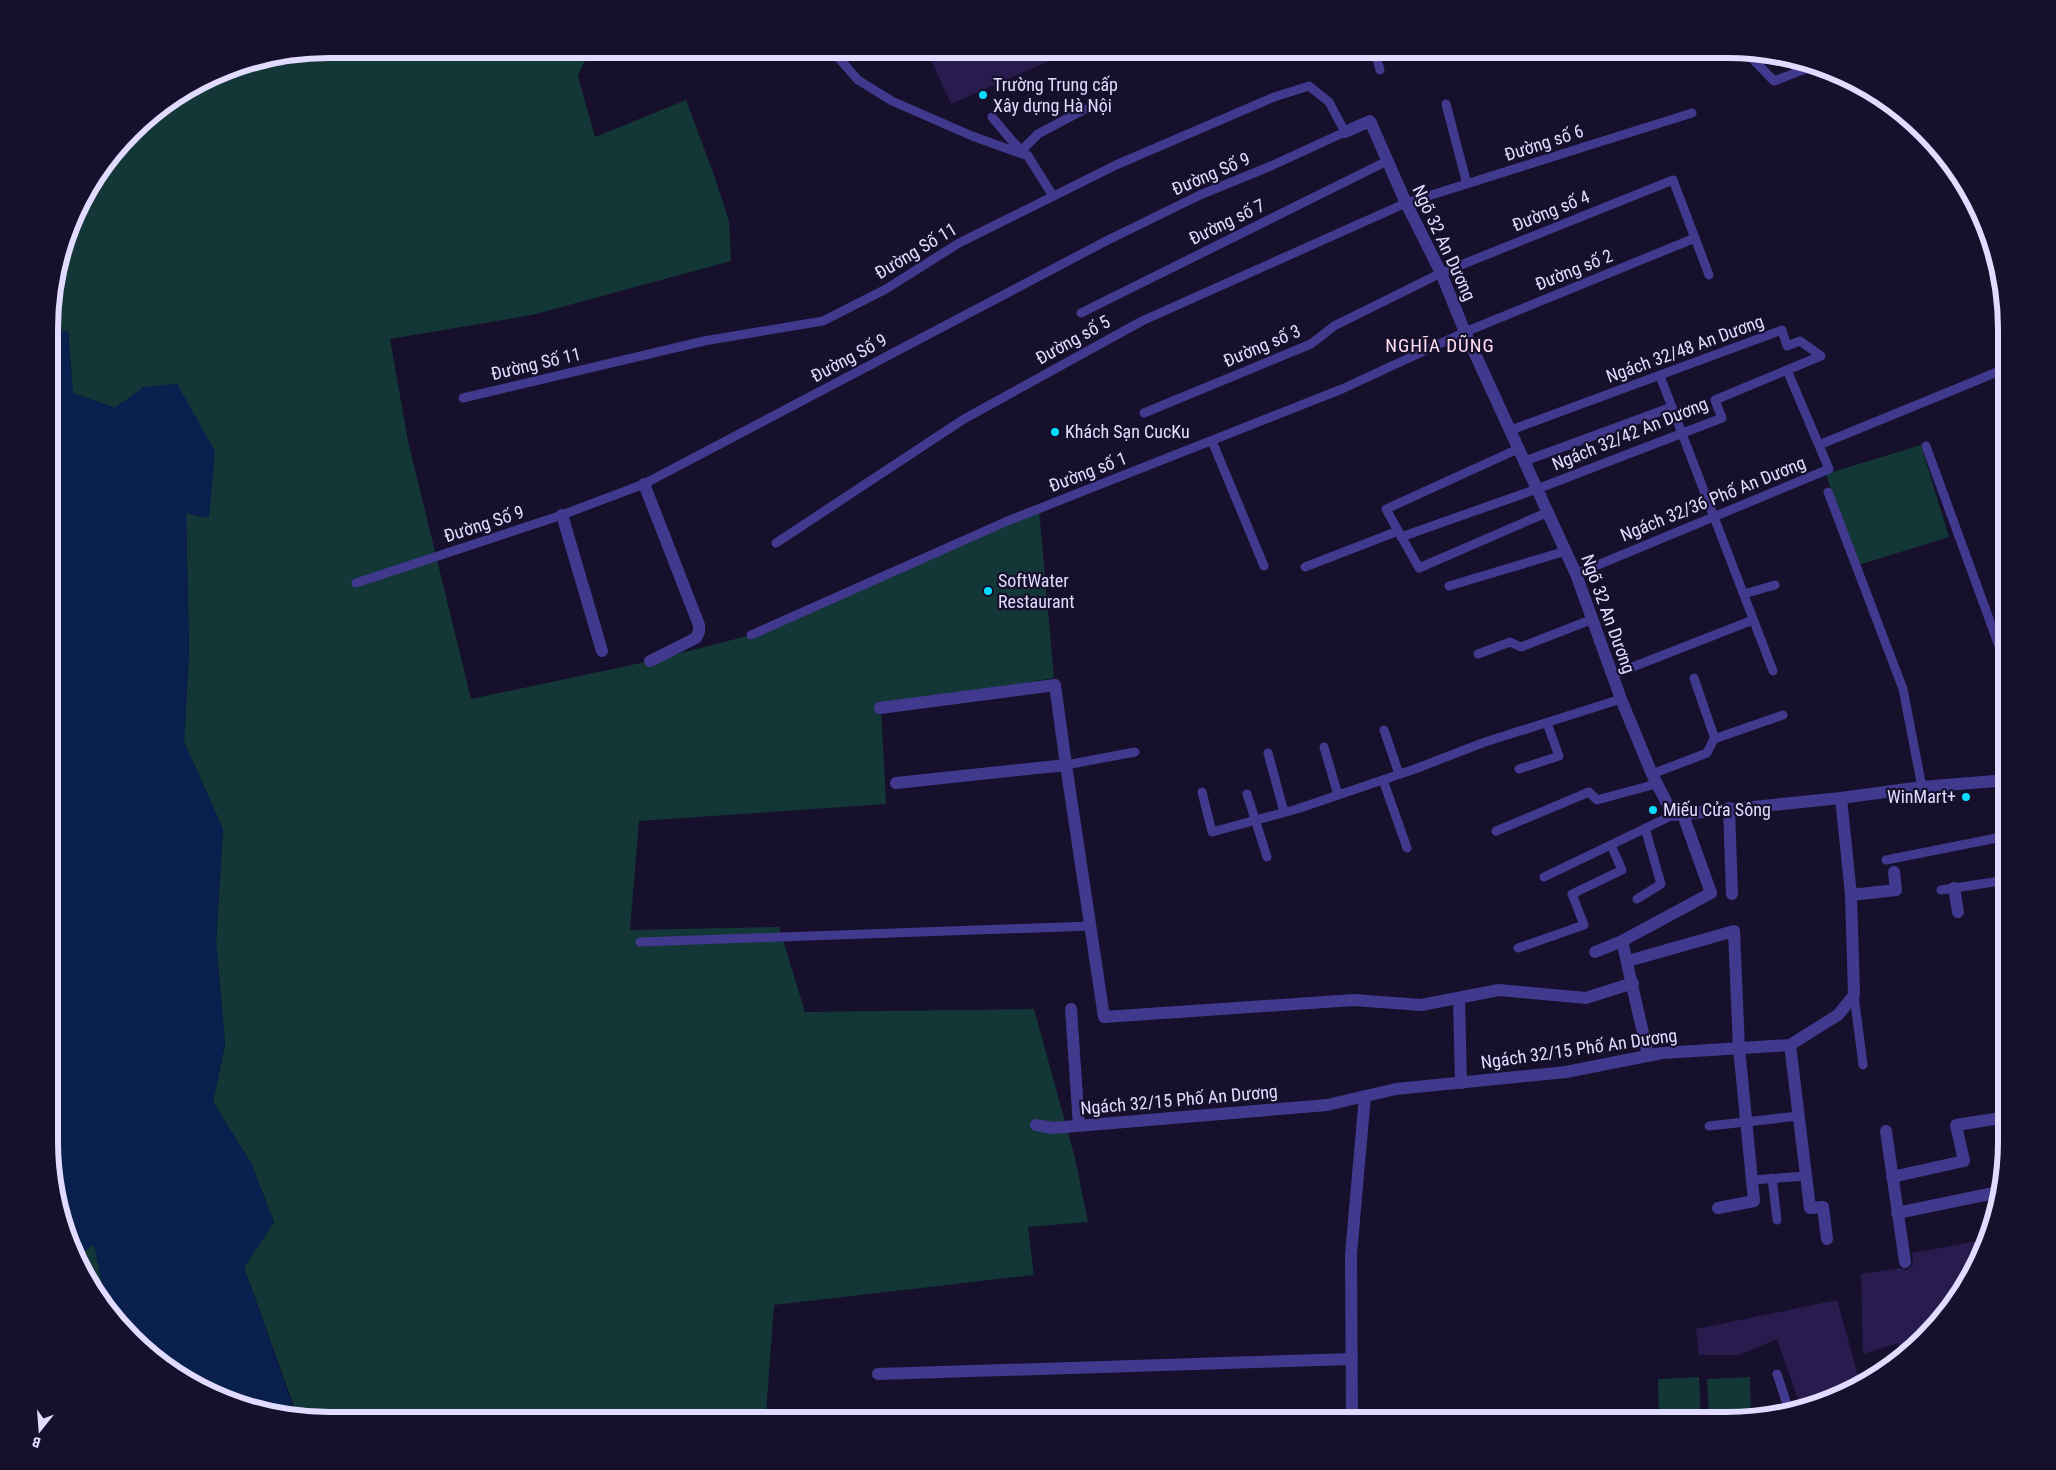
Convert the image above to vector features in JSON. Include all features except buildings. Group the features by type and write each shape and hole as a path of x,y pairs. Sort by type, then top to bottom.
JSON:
{"street":[{"name":"Ngõ 32 An Dương","path":"1345,132 1370,121 1406,203 1442,273 1465,332 1512,430 1576,574 1621,699 1654,779 1678,813 1706,876 1710,894 1622,940"},
{"path":"644,484 698,625 699,632 696,638 650,661"},
{"path":"562,516 602,651"},
{"path":"880,708 1055,685 1104,1017 1354,1000 1421,1005 1499,990 1586,998 1633,983"},
{"path":"896,783 1066,765"},
{"path":"1678,813 1998,781"},
{"path":"1841,798 1851,895 1854,995"},
{"path":"1729,808 1732,894"},
{"path":"1851,895 1896,890 1894,872"},
{"path":"1954,888 1958,912"},
{"path":"1628,961 1734,930 1739,1048 1754,1201 1718,1208"},
{"path":"1595,952 1622,940 1648,1055"},
{"name":"Ngách 32/15 Phố An Dương","path":"1036,1125 1053,1128 1327,1105 1396,1090 1566,1072 1662,1053 1790,1045 1838,1015 1854,995"},
{"path":"1459,998 1461,1083"},
{"path":"1071,1009 1079,1126"},
{"path":"1790,1045 1810,1208 1823,1206 1827,1239"},
{"path":"1352,1412 1351,1254 1365,1096"},
{"path":"1892,1177 1964,1161 1956,1125 1998,1118"},
{"path":"1886,1131 1905,1262"},
{"path":"1897,1213 1922,1206 1993,1193"},
{"path":"878,1374 1352,1359"}],"lane":[{"path":"839,58 858,80 892,101 972,136 1025,153"},
{"path":"1377,58 1380,70"},
{"path":"1753,59 1774,81 1805,69"},
{"name":"Đường Số 11","path":"463,398 704,341 823,321 886,289 958,243 1133,157 1274,97 1309,86 1329,102 1345,132"},
{"path":"1446,104 1467,184"},
{"path":"1025,153 1038,134 1086,109"},
{"name":"Đường số 6","path":"1406,203 1692,113"},
{"path":"992,117 1025,153 1053,196"},
{"name":"Đường Số 9","path":"356,583 562,516 644,484 1116,236 1200,195 1271,166 1345,132"},
{"name":"Đường số 7","path":"1081,313 1387,160"},
{"name":"Đường số 4","path":"1442,273 1673,180 1695,238"},
{"name":"Đường số 5","path":"776,543 964,419 1142,321 1406,203"},
{"path":"1695,238 1709,275"},
{"name":"Đường số 2","path":"1465,332 1695,238"},
{"name":"Đường số 3","path":"1144,413 1312,344 1334,326 1442,273"},
{"name":"Ngách 32/48 An Dương","path":"1512,430 1782,330 1788,346 1800,341 1821,356 1787,370"},
{"name":"Đường số 1","path":"751,635 1005,522 1342,389 1465,332"},
{"name":"Ngách 32/36 Phố An Dương","path":"1576,574 1829,469 1787,370"},
{"name":"Ngách 32/42 An Dương","path":"1305,567 1537,489 1722,418 1714,400 1787,370"},
{"path":"1819,445 1998,372"},
{"path":"1660,376 1773,671"},
{"path":"1525,461 1672,407"},
{"path":"1212,441 1264,566"},
{"path":"1926,446 1998,643"},
{"path":"1520,448 1386,508 1419,568 1548,512"},
{"path":"1828,492 1902,689 1922,787"},
{"path":"1449,586 1566,551"},
{"path":"1744,594 1775,585"},
{"path":"1478,654 1510,642 1521,647 1593,618"},
{"path":"1612,675 1754,620"},
{"path":"1694,678 1715,739"},
{"path":"1202,792 1212,832 1338,795 1485,742 1621,699"},
{"path":"1496,831 1589,792 1597,800 1654,779 1707,753 1715,739 1783,715"},
{"path":"1519,769 1559,756 1547,722"},
{"path":"1384,730 1399,774"},
{"path":"1324,747 1338,795"},
{"path":"1066,765 1135,752"},
{"path":"1268,753 1284,812"},
{"path":"1383,780 1408,848"},
{"path":"1247,794 1267,857"},
{"path":"1544,877 1678,813"},
{"path":"1637,899 1661,884 1645,828"},
{"path":"1886,860 1998,838"},
{"path":"1518,948 1584,925 1572,894 1622,870 1611,844"},
{"path":"1941,890 1998,881"},
{"path":"640,942 1090,926"},
{"path":"1854,995 1863,1065"},
{"path":"1709,1126 1798,1116"},
{"path":"1752,1180 1806,1176"},
{"path":"1772,1178 1776,1220"},
{"path":"1777,1374 1787,1405"}],"green space":[{"path":"311,58 586,58 578,76 595,137 686,100 729,221 731,261 532,315 390,339 408,441 471,699 650,661 751,635 1039,509 1054,678 881,708 886,804 639,821 630,930 779,927 805,1012 1034,1009 1075,1158 1088,1222 1028,1227 1034,1275 774,1305 766,1412 311,1412 295,1410 244,1267 274,1222 251,1163 213,1102 225,1044 216,942 223,829 184,742 189,652 186,513 208,518 144,387 115,408 73,393 68,331 58,331 60,293 67,258 85,209 103,178 137,137 178,103 209,85 241,72 276,63"},
{"path":"1921,445 1949,537 1855,566 1826,474"},
{"path":"94,1244 104,1293 85,1261 82,1254"},
{"path":"1699,1377 1701,1412 1659,1412 1658,1379"},
{"path":"1750,1377 1751,1411 1709,1412 1707,1379"}],"water":[{"path":"58,331 68,331 73,393 115,408 144,387 177,384 215,451 209,518 186,513 189,652 184,742 223,829 216,942 225,1044 213,1102 251,1163 274,1222 244,1267 294,1410 241,1398 209,1385 178,1367 150,1345 125,1320 104,1293 94,1244 82,1254 67,1212 58,1159"}],"place":[{"name":"Trường Trung cấp Xây dựng Hà Nội","path":"983,95"},
{"name":"Khách Sạn CucKu","path":"1055,432"},
{"name":"SoftWater Restaurant","path":"988,591"},
{"name":"WinMart+","path":"1966,797"},
{"name":"Miếu Cửa Sông","path":"1653,810"}],"district":[{"name":"NGHĨA DŨNG","path":"1440,345"}]}
